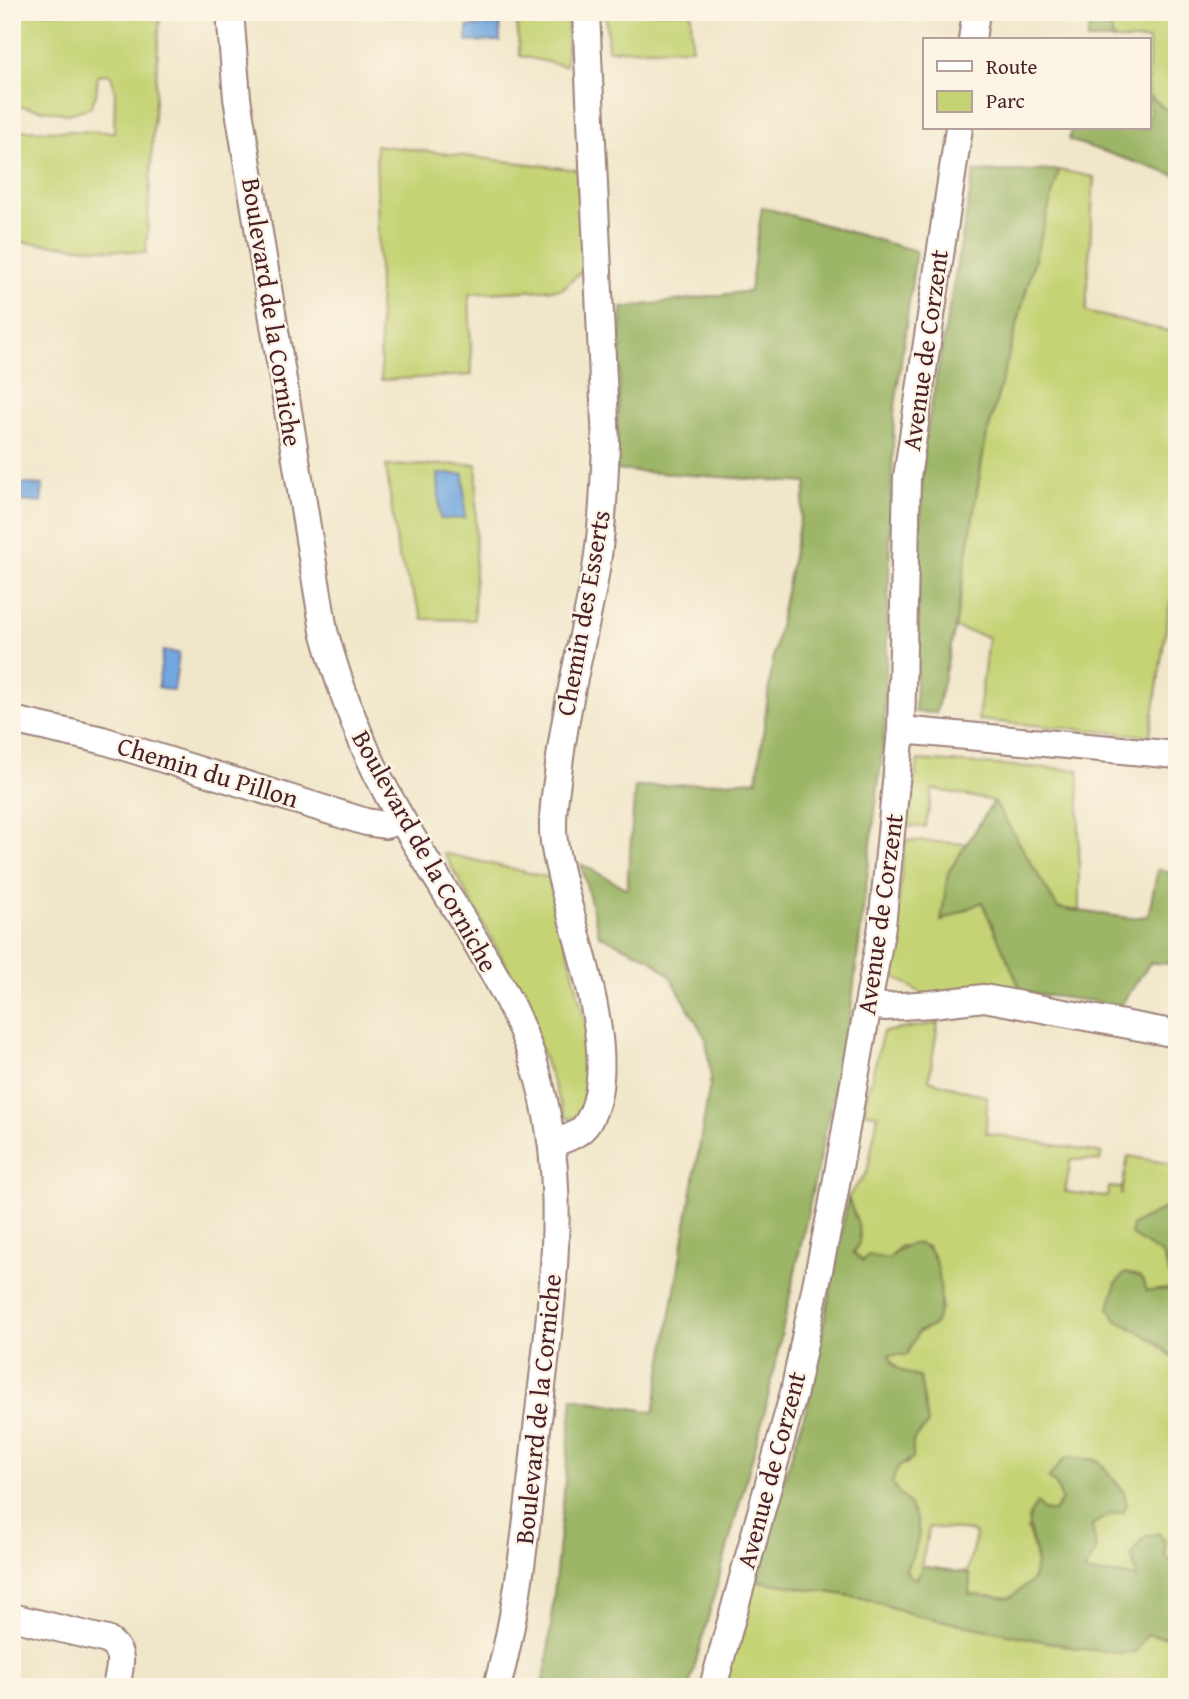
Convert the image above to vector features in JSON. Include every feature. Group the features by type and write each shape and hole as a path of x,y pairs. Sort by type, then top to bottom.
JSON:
{"street":[{"name":"Boulevard de la Corniche","path":"230,12 237,98 324,631 349,711 402,820 514,1012 539,1081 553,1143 557,1228 548,1340 515,1599 497,1687"},
{"name":"Chemin des Esserts","path":"553,1143 575,1135 588,1122 598,1091 600,1067 600,1043 593,1008 553,841 565,708 593,585 603,505 605,456 586,12"},
{"path":"972,38 976,12"},
{"name":"Avenue de Corzent","path":"713,1687 794,1392 832,1208 888,888 901,730 907,477 959,130"},
{"name":"Chemin du Pillon","path":"12,720 102,740 366,822 385,825 402,820"},
{"path":"901,730 1177,755"},
{"path":"869,1004 885,1007 984,998 1177,1034"},
{"path":"12,1617 107,1640 116,1646 122,1660 116,1687"}],"green space":[{"path":"12,12 160,12 146,253 12,241 12,139 18,130 114,132 115,91 111,75 98,74 96,95 90,108 68,114 12,105"},
{"path":"453,12 569,12 566,66 520,56 516,17"},
{"path":"606,12 691,12 692,48 608,50"},
{"path":"1092,12 1105,12 1113,38 1087,38"},
{"path":"1105,12 1177,12 1177,119 1150,96 1150,38 1113,38"},
{"path":"1150,96 1177,119 1177,176 1069,140 1071,130 1150,130"},
{"path":"376,145 578,170 584,269 562,289 469,294 472,375 381,380"},
{"path":"1059,170 1094,177 1086,312 1177,333 1177,601 1170,601 1150,736 978,720 988,637 955,628 985,443"},
{"path":"1059,170 985,442 955,628 936,713 915,712 923,450 974,172"},
{"path":"762,207 916,251 894,414 884,738 850,1017 765,1411 689,1687 541,1687 547,1664 573,1398 654,1412 711,1078 706,1039 670,976 651,959 599,935 581,864 627,889 635,787 757,780 773,658 807,483 616,470 622,308 750,291"},
{"path":"477,464 474,620 423,619 398,555 386,466"},
{"path":"918,760 1079,770 1079,911 1057,908 993,801 933,789 925,827 907,826"},
{"path":"994,801 1058,908 1129,918 1148,916 1158,869 1177,875 1177,964 1150,963 1121,1005 1022,992 982,902 941,921 948,873"},
{"path":"905,840 966,844 948,873 942,921 982,902 1022,992 979,985 925,996 891,974"},
{"path":"444,853 551,878 591,1047 582,1118 566,1118 518,987"},
{"path":"938,1023 929,1080 987,1097 986,1133 1102,1153 1100,1161 1071,1159 1065,1192 1107,1197 1109,1187 1121,1188 1121,1195 1128,1156 1177,1165 1177,1226 1144,1218 1167,1263 1171,1282 1169,1290 1147,1291 1116,1320 1152,1339 1173,1357 1177,1354 1177,1566 1166,1558 1164,1540 1144,1537 1131,1555 1139,1580 1083,1572 1096,1551 1092,1525 1109,1515 1124,1512 1123,1491 1098,1460 1066,1457 1049,1478 1056,1484 1062,1500 1054,1512 1043,1510 1027,1529 1036,1561 1033,1577 1029,1584 1012,1597 988,1598 969,1594 970,1576 967,1573 976,1534 970,1531 929,1527 920,1573 917,1579 908,1575 906,1569 918,1538 917,1523 909,1505 892,1482 898,1467 908,1463 913,1441 928,1424 920,1378 897,1368 889,1355 909,1346 918,1332 924,1330 942,1308 934,1257 927,1246 900,1246 888,1259 875,1258 863,1262 854,1250 857,1222 848,1197 867,1172 878,1115 863,1112 883,1032"},
{"path":"848,1197 860,1233 858,1246 853,1252 863,1261 868,1255 888,1259 905,1246 918,1244 928,1249 939,1276 939,1310 935,1325 918,1332 907,1355 889,1355 897,1368 920,1378 928,1424 913,1441 913,1458 898,1467 892,1482 909,1505 917,1523 918,1538 906,1569 908,1575 917,1579 922,1566 967,1573 970,1576 969,1594 1010,1598 1033,1580 1036,1554 1029,1521 1032,1510 1037,1503 1043,1510 1054,1512 1062,1500 1056,1484 1048,1478 1066,1457 1098,1460 1123,1491 1127,1504 1124,1512 1109,1515 1092,1525 1096,1551 1084,1572 1125,1575 1138,1579 1131,1555 1144,1537 1158,1533 1164,1540 1166,1558 1177,1566 1177,1639 1147,1634 1135,1652 1117,1653 1076,1648 915,1615 863,1598 753,1580 810,1396"},
{"path":"1177,1202 1177,1354 1173,1357 1152,1339 1116,1320 1109,1308 1116,1283 1125,1273 1140,1278 1147,1291 1169,1289 1172,1282 1163,1255 1131,1235 1132,1225"},
{"path":"753,1580 863,1598 915,1615 1076,1648 1135,1652 1147,1634 1177,1639 1177,1687 723,1687"}],"water":[{"path":"500,24 500,41 467,42 467,27"},
{"path":"438,474 464,474 465,518 440,519"},
{"path":"12,483 43,485 41,503 12,500"},
{"path":"163,651 179,653 174,691 158,687"}]}
